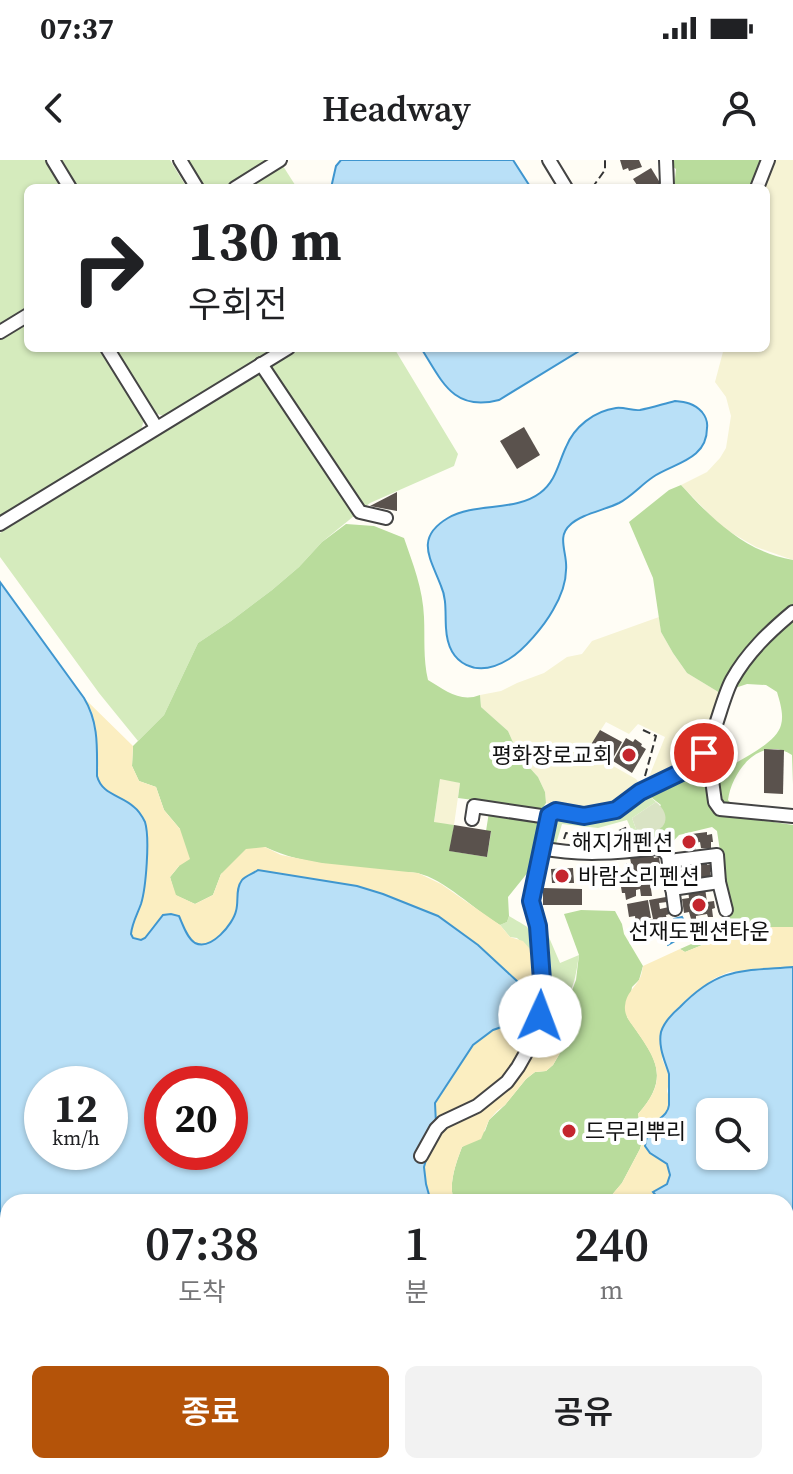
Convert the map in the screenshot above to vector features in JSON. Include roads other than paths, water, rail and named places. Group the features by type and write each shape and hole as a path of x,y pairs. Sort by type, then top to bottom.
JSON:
{"lane":[{"path":"53,160 68,184"},
{"path":"180,160 195,184"},
{"path":"241,184 280,160"},
{"path":"549,160 564,184"},
{"path":"666,160 667,184"},
{"path":"759,184 768,160"},
{"path":"0,332 24,317"},
{"path":"109,352 156,427"},
{"path":"0,524 281,352"},
{"path":"261,364 360,512 386,518"},
{"path":"421,1156 443,1122 477,1106 507,1082 535,1037 543,994 538,926 531,901 549,815 556,811 584,816 616,810 647,789 696,765 704,753 732,680 762,639 793,612"},
{"path":"704,753 711,773 715,802 720,809 793,816"},
{"path":"472,819 474,806 548,817"},
{"path":"541,848 592,854 663,850 668,856 675,909"},
{"path":"669,861 717,855 726,910"},
{"path":"672,889 719,882"}],"water":[{"path":"341,160 513,160 528,184 332,184 336,166"},
{"path":"424,352 577,352 499,400 483,403 460,398 436,372"},
{"path":"675,401 693,405 705,416 706,439 702,447 688,459 653,477 619,503 570,525 564,535 564,586 553,610 521,650 509,659 486,668 466,665 458,659 448,641 443,591 428,549 431,533 459,513 519,503 540,493 553,478 574,433 593,416 616,408 640,410"},
{"path":"0,582 89,707 96,736 99,782 107,791 136,808 145,822 146,875 131,934 133,938 145,938 163,915 171,914 179,916 187,935 195,943 214,940 234,916 242,880 258,870 357,886 438,916 478,945 518,982 523,997 516,1022 493,1030 473,1045 435,1103 436,1124 424,1167 429,1194 0,1194"},
{"path":"682,917 686,924 702,920 705,924 668,945 663,936 673,934 676,929 674,919"},
{"path":"793,967 793,1194 655,1194 653,1192 667,1184 670,1175 667,1164 645,1146 650,1129 669,1105 669,1074 662,1054 661,1032 666,1021 694,994 707,984 732,974"}],"place":[{"name":"평화장로교회","path":"629,755"},
{"name":"해지개펜션","path":"689,842"},
{"name":"바람소리펜션","path":"562,876"},
{"name":"선재도펜션타운","path":"699,905"},
{"name":"드무리뿌리","path":"569,1131"}]}
